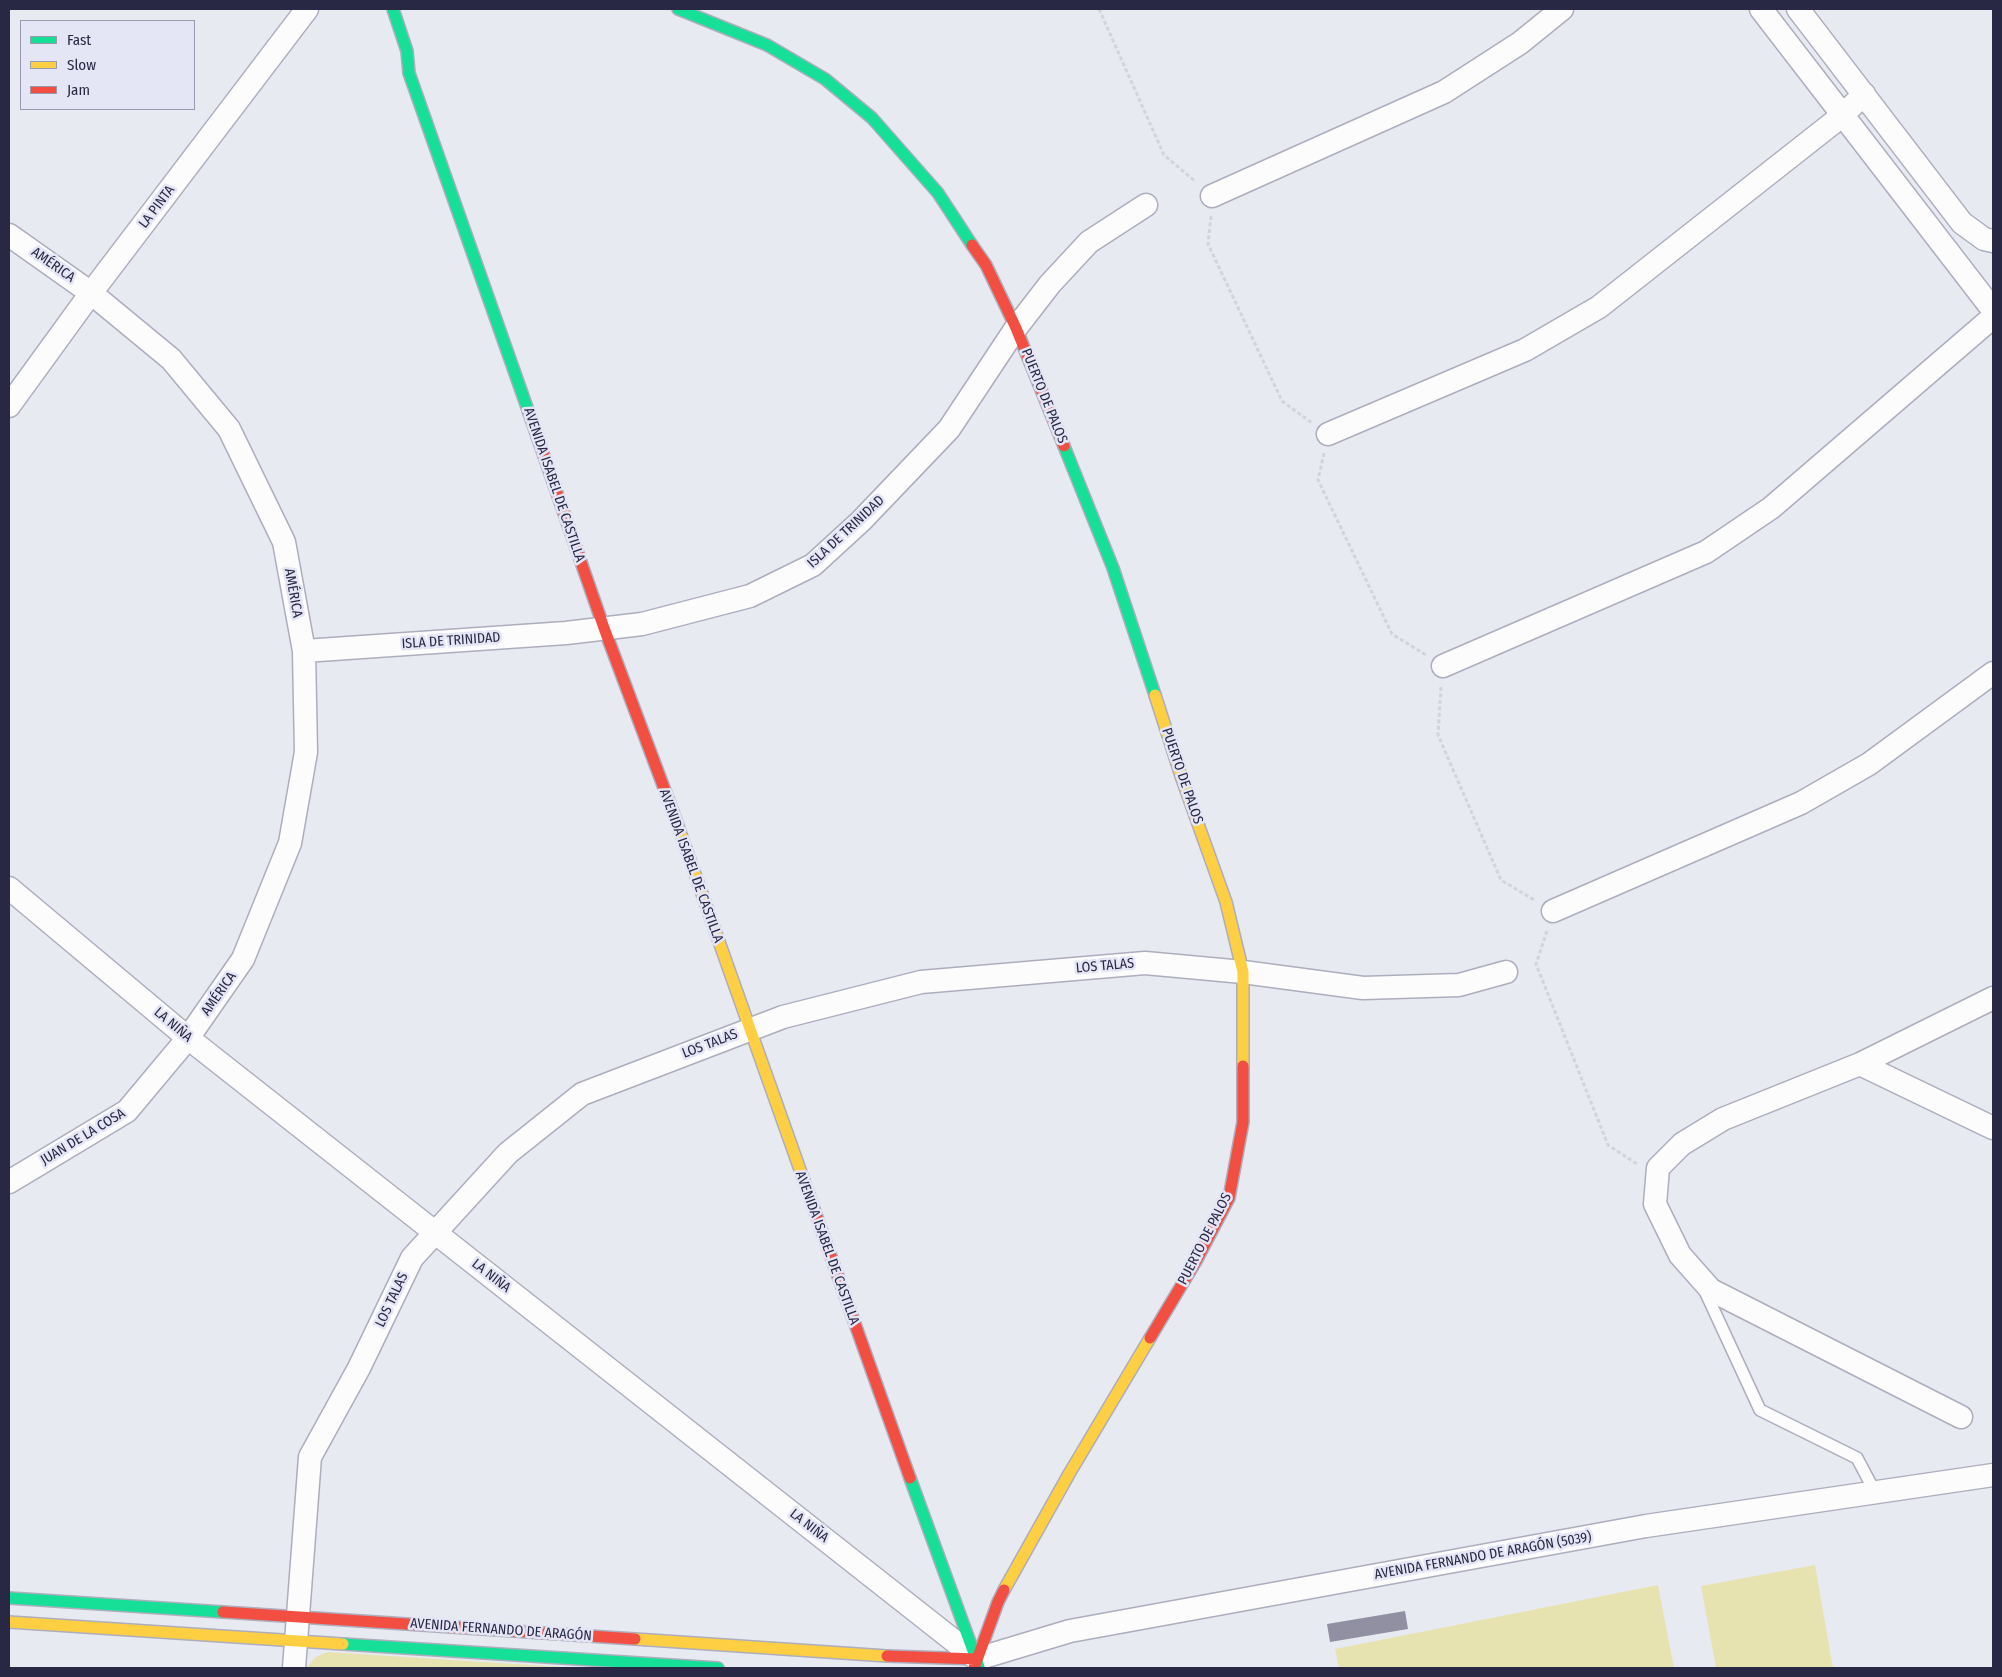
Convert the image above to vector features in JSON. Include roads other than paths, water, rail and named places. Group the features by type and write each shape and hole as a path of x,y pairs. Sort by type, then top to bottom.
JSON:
{"street":[{"name":"LA PINTA","path":"9,406 307,9"},
{"path":"393,9 407,51 409,73"},
{"name":"PUERTO DE PALOS","path":"678,9 767,45 825,79 872,118 938,193 986,265 1016,328 1113,568 1182,779 1226,902 1243,972 1243,1122 1230,1198 1196,1261 1069,1474 998,1602 975,1666"},
{"path":"1212,196 1444,92 1520,43 1562,9"},
{"path":"1762,9 1993,310"},
{"path":"1798,9 1962,223 1984,239 1993,241"},
{"path":"391,40 397,56 409,73"},
{"name":"AVENIDA ISABEL DE CASTILLA","path":"409,73 604,628 668,799 975,1666"},
{"path":"1328,434 1525,350 1599,307 1843,115 1864,94"},
{"name":"ISLA DE TRINIDAD","path":"304,651 557,634 642,624 750,596 813,566 861,521 949,429 1016,328 1050,284 1090,242 1146,205"},
{"name":"AMÉRICA","path":"9,235 92,293 171,360 229,429 284,542 304,651 306,752 290,842 244,959 188,1038"},
{"path":"1970,280 1969,263 1976,251 1993,241"},
{"path":"1442,666 1706,552 1771,508 1993,317"},
{"path":"1553,911 1801,803 1869,764 1993,673"},
{"name":"LA NIÑA","path":"9,888 188,1038 436,1232 975,1666"},
{"name":"LOS TALAS","path":"294,1668 310,1456 359,1368 412,1258 508,1153 582,1094 783,1017 921,982 1145,963 1243,972 1363,988 1459,985 1506,972"},
{"path":"1962,1417 1711,1290 1680,1255 1655,1204 1658,1168 1682,1144 1723,1119 1860,1064 1993,998"},
{"name":"JUAN DE LA COSA","path":"9,1182 127,1111 188,1038"},
{"path":"1860,1064 1993,1128"},
{"name":"AVENIDA FERNANDO DE ARAGÓN (5039)","path":"975,1666 1070,1631 1646,1526 1993,1475"},
{"name":"AVENIDA FERNANDO DE ARAGÓN","path":"9,1598 924,1658 975,1666"},
{"name":"AVENIDA FERNANDO DE ARAGÓN","path":"9,1622 295,1639 718,1668"}],"lane":[{"path":"1696,1273 1760,1410 1857,1458 1875,1492"}]}
